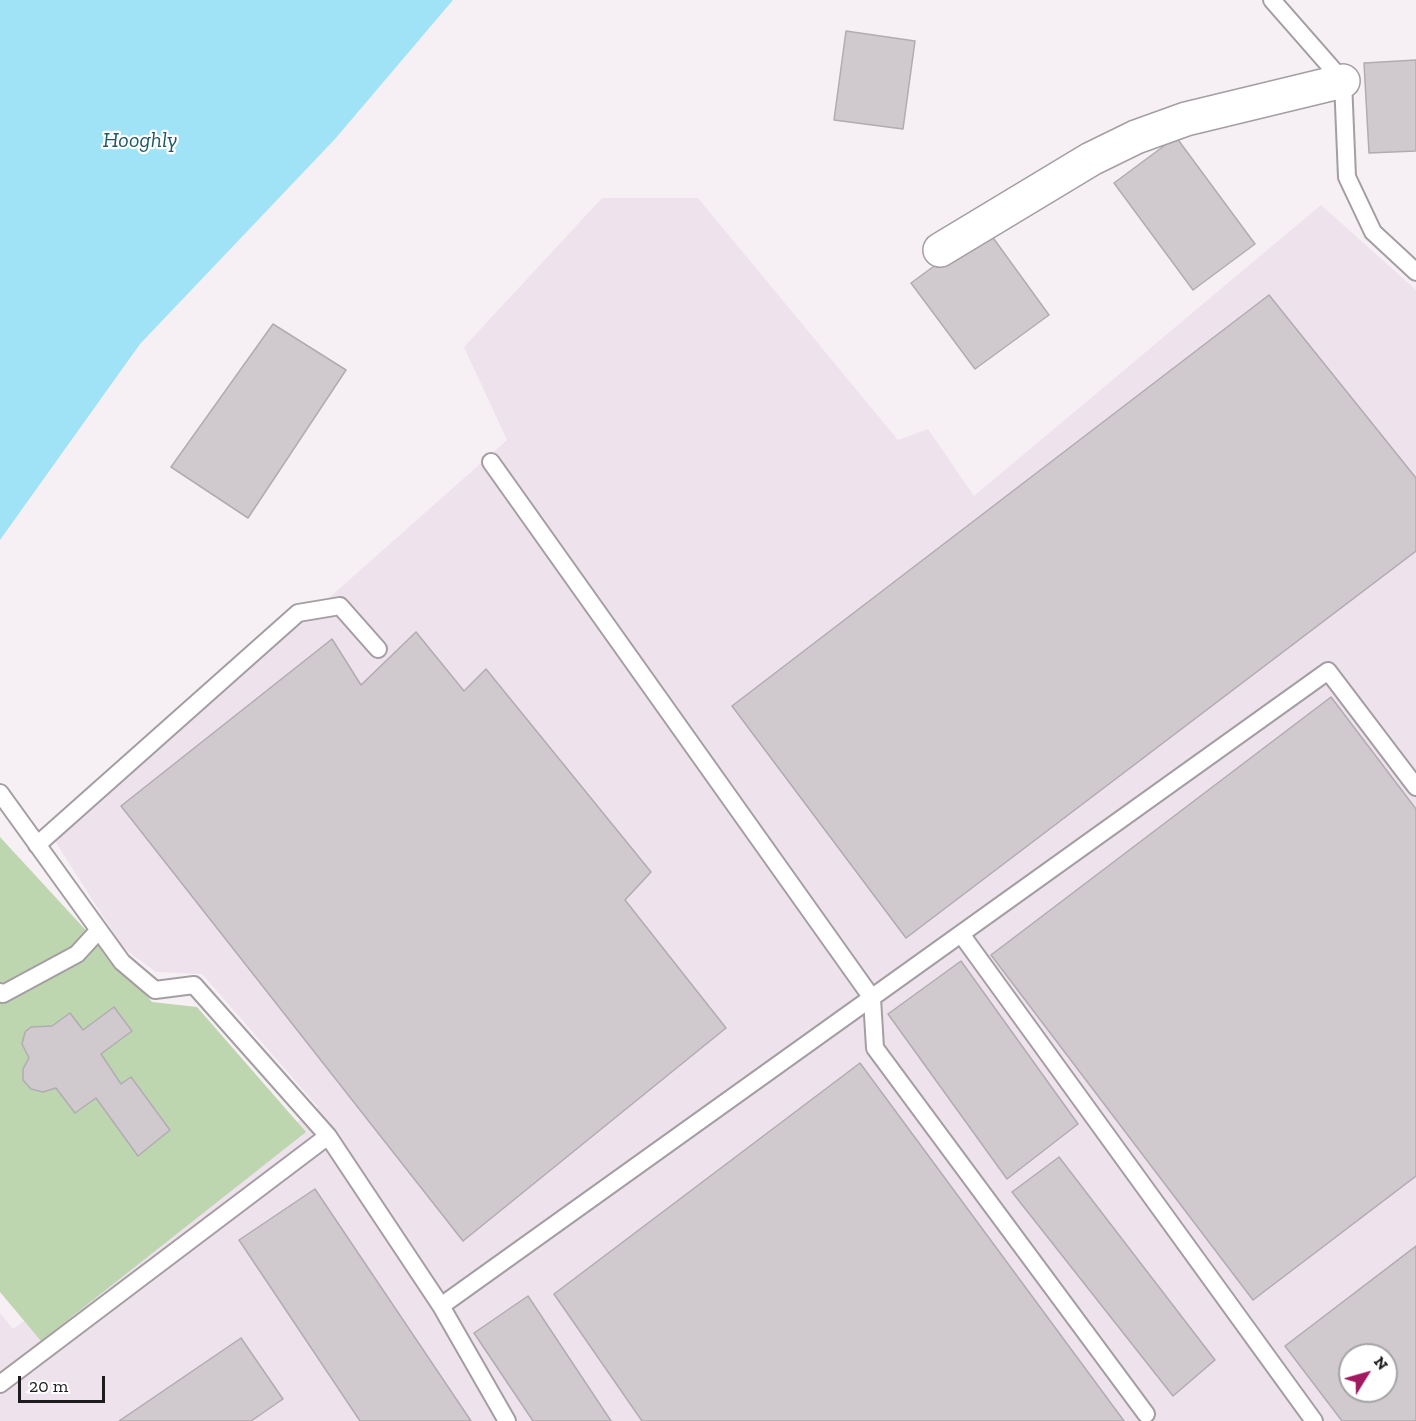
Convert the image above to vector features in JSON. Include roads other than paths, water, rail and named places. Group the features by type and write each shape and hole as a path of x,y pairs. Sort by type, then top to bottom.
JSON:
{"street":[{"path":"940,250 1091,159 1136,137 1186,119 1343,81"}],"lane":[{"path":"1272,0 1343,81 1347,177 1373,232 1416,272"},
{"path":"491,462 872,998 875,1048 1146,1414"},
{"path":"37,845 298,613 340,606 378,649"},
{"path":"441,1306 1328,671 1416,787"},
{"path":"0,793 122,962 155,990 194,986 328,1137 441,1306 507,1421"},
{"path":"0,992 3,994 77,954 99,930"},
{"path":"961,934 1314,1421"},
{"path":"0,1384 328,1137"}],"water":[{"name":"Hooghly","path":"0,0 453,0 335,139 140,344 0,540"}]}
